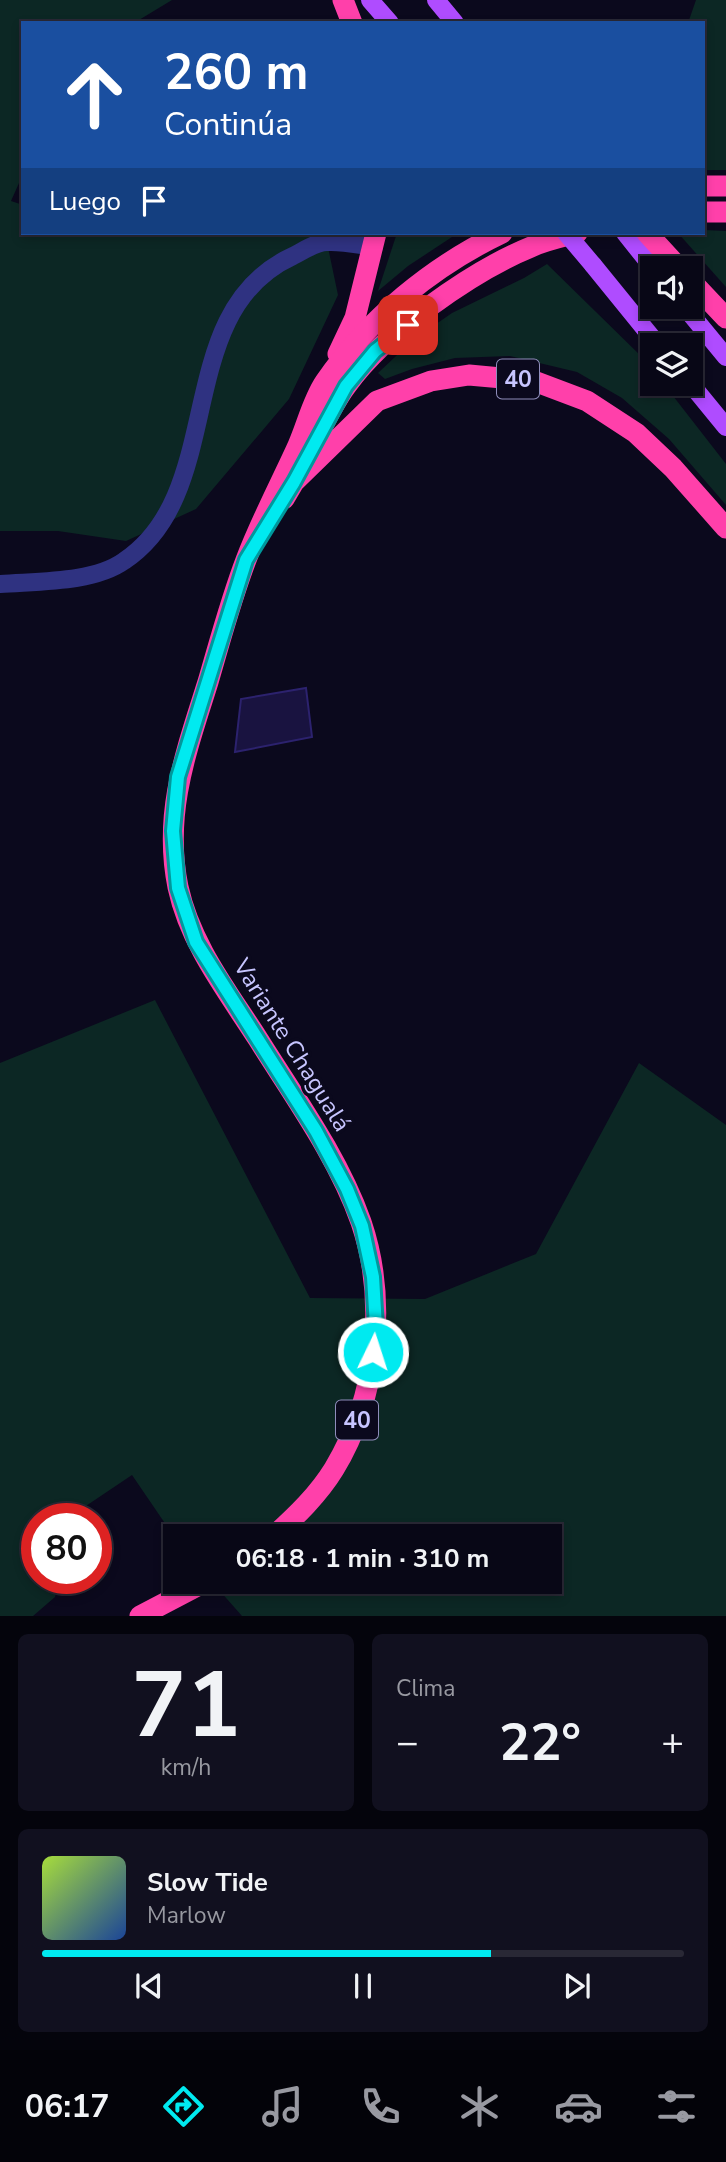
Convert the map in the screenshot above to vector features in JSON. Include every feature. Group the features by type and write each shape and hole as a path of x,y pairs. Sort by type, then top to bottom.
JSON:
{"highway":[{"path":"343,0 351,21"},
{"path":"705,186 726,186"},
{"path":"705,212 726,212"},
{"name":"Variante Chagualá","path":"287,1524 303,1509 334,1469 356,1424 370,1376 376,1327 373,1277 362,1226 347,1189 316,1131 196,942 178,888 173,831 178,777 246,560 303,435 323,384 378,318 413,288 499,235"},
{"name":"40","path":"294,482 346,386 375,351 424,311 491,266 533,246 571,235"},
{"path":"323,384 355,318 375,240"},
{"path":"703,294 726,318"},
{"name":"Variante Chagualá","path":"246,560 294,482 377,401 431,381 469,375 534,380 587,401 636,433 673,468 726,528"},
{"path":"140,1616 182,1594"}],"main road":[{"path":"370,0 388,21"},
{"path":"436,0 453,21"},
{"path":"568,235 648,333"},
{"path":"628,235 651,251"},
{"path":"695,319 726,357"},
{"path":"701,396 726,426"}],"street":[{"path":"0,584 96,575 124,562 154,534 177,497 226,320 247,288 278,263 324,242 375,240"}],"green space":[{"path":"0,0 172,0 137,21 21,21 21,178 11,201 21,204 21,235 325,235 338,295 289,399 196,509 126,541 58,531 0,531"},
{"path":"696,0 726,0 726,170 705,170 705,21 689,21"},
{"path":"705,230 726,231 726,287 703,261 703,256 698,256 680,235 705,235"},
{"path":"396,235 455,235 408,266 378,291"},
{"path":"547,264 640,355 640,396 673,396 726,464 726,505 669,439 622,398 577,372 510,356 455,358 385,379 378,373 413,340 452,313"},
{"path":"155,1000 310,1298 425,1299 536,1254 639,1063 726,1125 726,1616 242,1616 223,1594 562,1594 562,1524 165,1524 132,1475 90,1503 21,1503 21,1594 56,1594 33,1616 0,1616 0,1063"}],"building":[{"path":"306,688 312,737 235,752 241,699"}],"route":[{"path":"373,1352 376,1327 373,1277 362,1226 347,1189 316,1131 196,942 178,888 173,831 178,777 246,560 294,482 346,386 375,351 408,325"}]}
